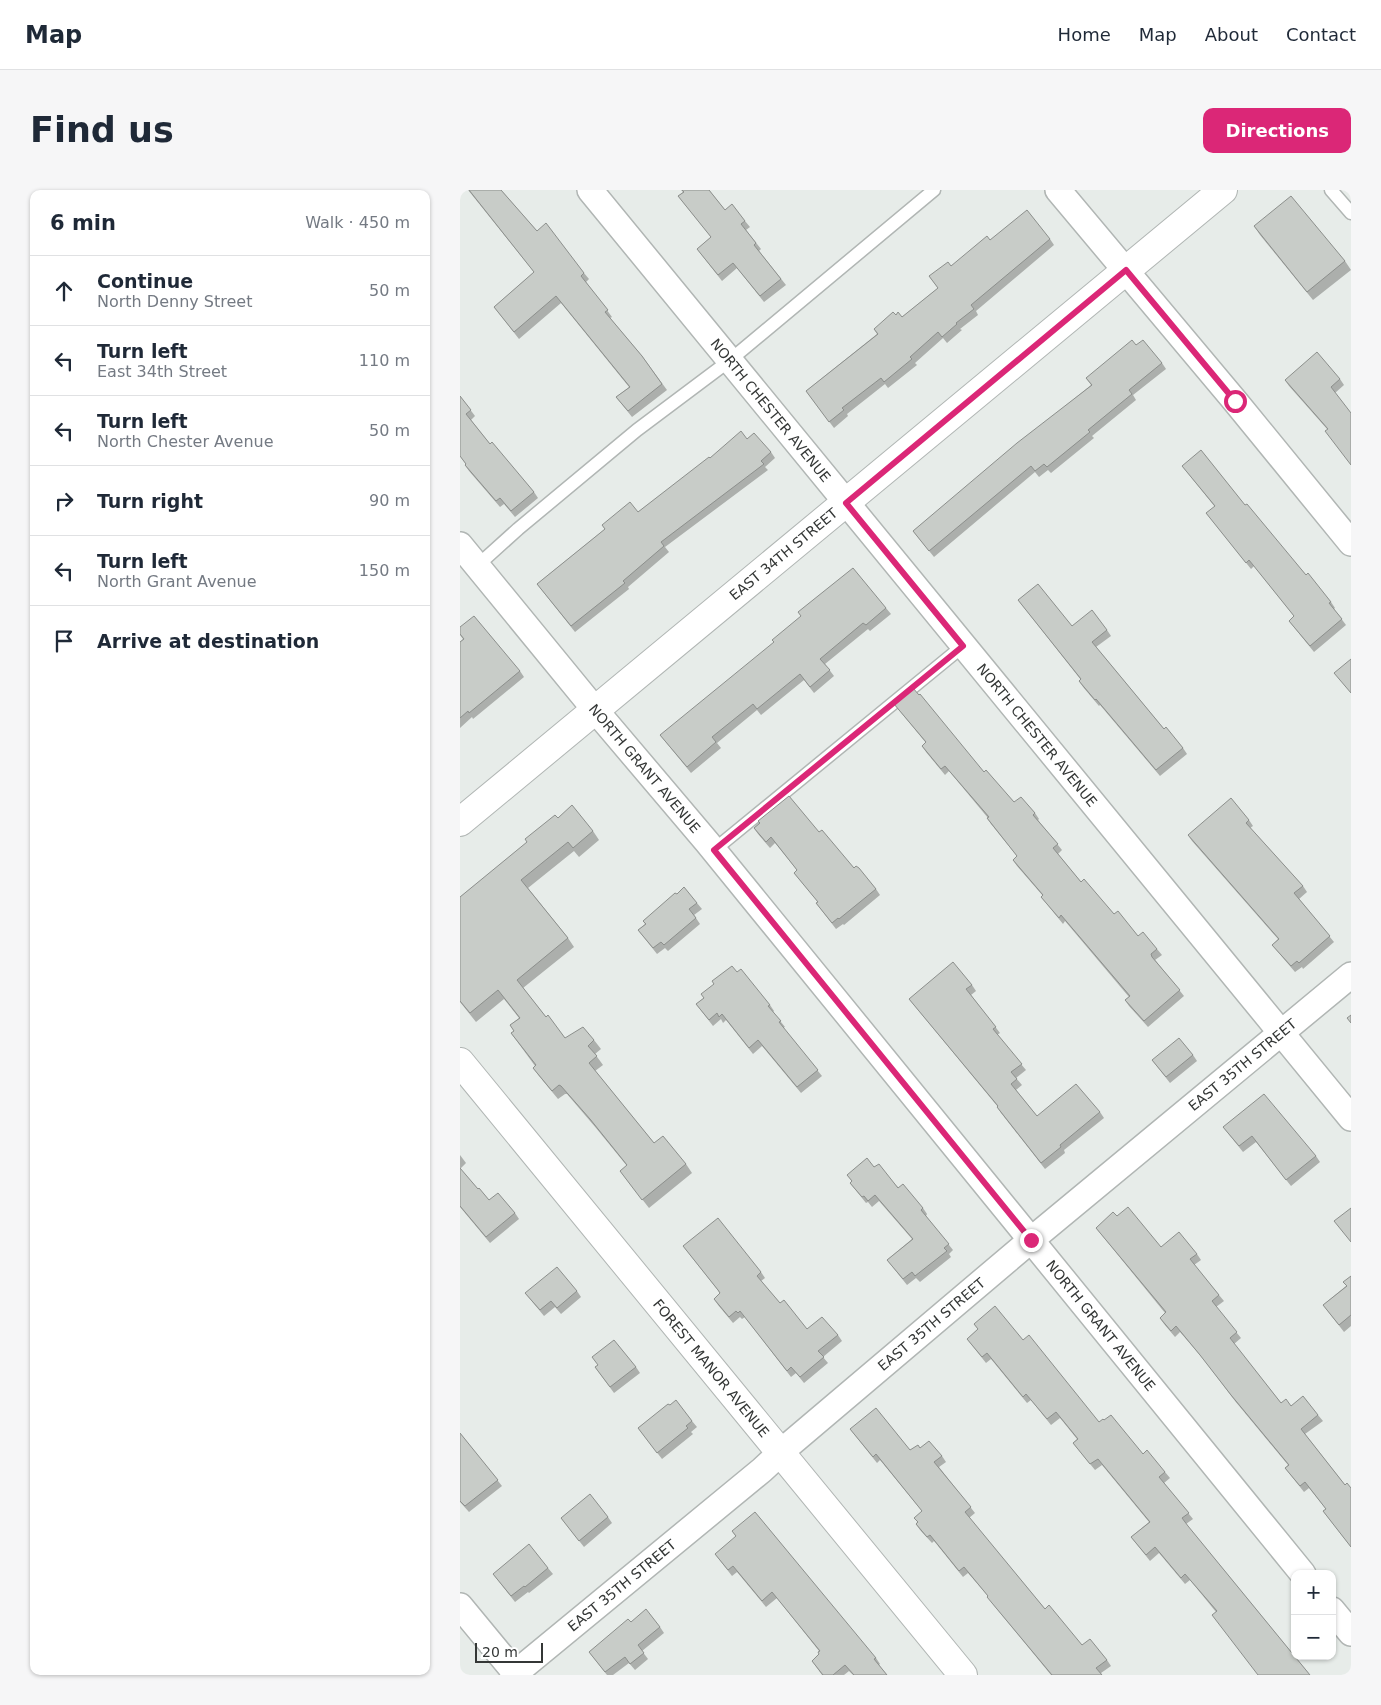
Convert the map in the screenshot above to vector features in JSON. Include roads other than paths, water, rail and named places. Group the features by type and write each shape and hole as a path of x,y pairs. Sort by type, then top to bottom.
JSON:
{"main road":[{"name":"EAST 34TH STREET","path":"460,822 1222,190"},
{"name":"FOREST MANOR AVENUE","path":"460,1062 963,1675"}],"street":[{"name":"NORTH CHESTER AVENUE","path":"590,190 1351,1118"},
{"path":"1058,190 1351,544"},
{"name":"NORTH GRANT AVENUE","path":"460,545 596,711 714,850 1300,1570"},
{"name":"EAST 35TH STREET","path":"515,1674 782,1453 789,1445 1031,1240 1351,975"},
{"path":"460,1606 515,1674"},
{"path":"1336,1615 1351,1633"}],"lane":[{"path":"478,566 518,529 637,430 729,361 934,190"},
{"path":"1332,190 1351,213"},
{"path":"714,850 963,646"}]}
